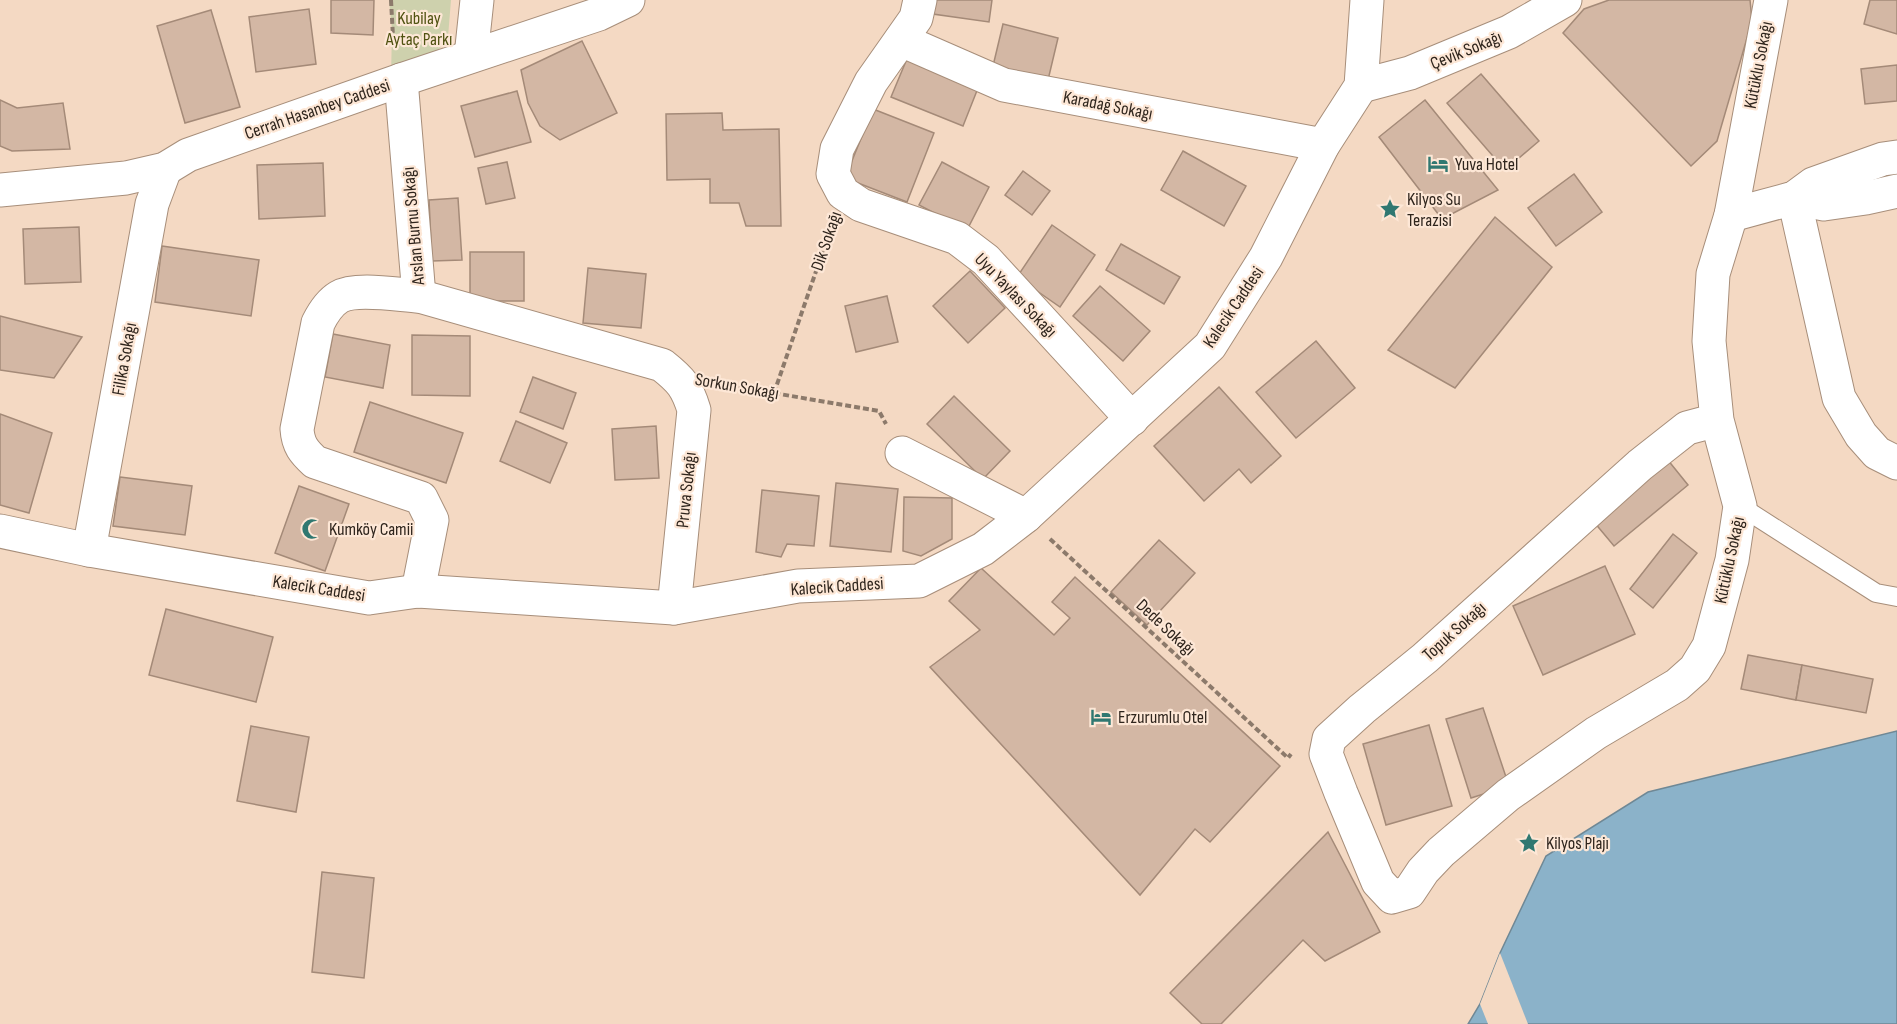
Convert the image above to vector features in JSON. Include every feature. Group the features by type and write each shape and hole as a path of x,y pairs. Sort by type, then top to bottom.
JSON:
{"street":[{"path":"471,56 477,0"},
{"name":"Cerrah Hasanbey Caddesi","path":"0,190 126,178 165,169 188,155 401,80 599,14 628,0"},
{"name":"Dik Sokağı","path":"843,193 833,174 837,149 871,82 916,18 920,0"},
{"name":"Kalecik Caddesi","path":"0,531 89,549 369,598 418,591 674,608 798,586 919,581 983,549 1026,516 1210,346 1266,257 1323,145 1361,86 1367,0"},
{"name":"Çevik Sokağı","path":"1361,86 1410,73 1509,32 1565,0"},
{"name":"Kütüklu Sokağı","path":"1392,897 1409,892 1441,852 1508,795 1596,733 1677,685 1695,669 1709,646 1732,561 1740,506 1717,420 1709,341 1713,274 1731,215 1771,0"},
{"name":"Karadağ Sokağı","path":"901,40 1004,85 1323,145"},
{"name":"Arslan Burnu Sokağı","path":"401,80 419,296 357,292 339,296 327,308 318,323 297,429 298,441 304,453 315,462 421,498 432,520 418,591"},
{"path":"1731,215 1794,198 1813,184 1897,156"},
{"name":"Filika Sokağı","path":"89,549 152,204 165,169"},
{"path":"1794,198 1824,204 1897,191"},
{"name":"Uyu Yaylası Sokağı","path":"843,193 861,205 957,237 979,254 1132,418"},
{"path":"1794,198 1839,398 1861,435 1877,453 1897,463"},
{"name":"Sorkun Sokağı","path":"419,296 663,365 676,376"},
{"name":"Pruva Sokağı","path":"674,608 694,410 688,390 676,376"},
{"name":"Topuk Sokağı","path":"1392,897 1378,882 1341,793 1326,754 1329,739 1425,658 1640,465 1687,428 1717,420"},
{"path":"902,453 1026,516"}],"lane":[{"path":"1740,506 1876,593 1897,597"}],"path":[{"name":"Dik Sokağı","path":"774,393 843,193"},
{"name":"Sorkun Sokağı","path":"676,376 879,411 902,453"},
{"name":"Dede Sokağı","path":"1026,516 1288,758"}],"green space":[{"name":"Kubilay Aytaç Parkı","path":"389,0 451,0 448,37 431,60 391,78 392,29"}],"water":[{"path":"1897,731 1897,1024 1468,1024 1480,1004 1500,953 1546,856 1648,792"}],"pier":[{"path":"1500,953 1528,1024 1488,1024 1480,1004"}],"building":[{"path":"331,0 374,0 373,35 331,33"},
{"path":"936,0 992,0 989,22 933,14"},
{"path":"1609,0 1750,0 1752,21 1717,141 1691,166 1563,33 1584,9"},
{"path":"1870,0 1897,0 1897,34 1864,24"},
{"path":"309,9 316,64 256,72 249,17"},
{"path":"211,10 240,107 185,123 157,26"},
{"path":"1003,24 1058,38 1048,80 993,66"},
{"path":"582,41 617,113 560,140 540,126 528,103 521,70"},
{"path":"909,54 980,83 963,126 891,97"},
{"path":"1897,65 1897,101 1865,104 1861,69"},
{"path":"1481,74 1539,141 1505,170 1447,103"},
{"path":"517,91 531,142 475,157 461,106"},
{"path":"0,100 17,108 63,103 70,149 12,151 0,146"},
{"name":"Yuva Hotel","path":"1425,100 1498,190 1442,219 1379,137"},
{"path":"873,109 934,133 907,202 845,178"},
{"path":"722,113 723,130 779,129 781,226 746,226 739,203 710,203 710,179 667,180 666,114"},
{"path":"1183,151 1246,186 1224,226 1161,190"},
{"path":"507,162 515,198 486,204 478,168"},
{"path":"942,162 989,187 967,230 919,205"},
{"path":"323,163 325,216 259,219 257,165"},
{"path":"1023,171 1050,191 1032,215 1005,195"},
{"path":"1574,174 1602,212 1556,246 1528,208"},
{"path":"458,198 462,260 432,261 429,200"},
{"path":"1495,217 1552,267 1455,388 1388,350"},
{"path":"1052,225 1095,255 1060,307 1017,277"},
{"path":"79,227 81,282 25,284 23,229"},
{"path":"1121,244 1180,277 1164,304 1106,270"},
{"path":"162,246 259,260 251,316 155,302"},
{"path":"470,252 524,252 524,301 470,301"},
{"path":"588,268 646,274 641,328 583,323"},
{"path":"970,271 1005,308 968,343 933,306"},
{"path":"1100,286 1150,331 1123,361 1073,316"},
{"path":"887,296 898,342 856,352 845,306"},
{"path":"0,316 82,337 54,378 0,370"},
{"path":"333,334 390,345 383,388 325,377"},
{"path":"412,335 470,336 470,396 412,395"},
{"path":"1316,341 1355,388 1296,438 1256,392"},
{"path":"533,377 576,393 563,429 520,412"},
{"path":"1219,387 1281,456 1251,483 1239,469 1204,501 1154,446"},
{"path":"954,396 1010,451 983,479 927,424"},
{"path":"370,402 463,433 446,483 354,452"},
{"path":"0,414 52,433 29,513 0,505"},
{"path":"516,421 567,443 550,483 500,461"},
{"path":"656,426 659,478 615,480 612,429"},
{"path":"1663,454 1688,485 1614,546 1589,516"},
{"path":"120,477 192,486 185,535 113,526"},
{"path":"836,483 898,489 891,552 830,546"},
{"name":"Kumköy Camii","path":"299,486 349,504 325,571 275,553"},
{"path":"762,490 819,496 814,546 787,544 781,557 756,552"},
{"path":"904,497 952,498 952,539 921,556 903,551"},
{"path":"1673,534 1697,553 1653,608 1630,589"},
{"path":"1159,540 1195,573 1147,625 1111,592"},
{"path":"1605,566 1635,634 1543,675 1513,606"},
{"name":"Erzurumlu Otel","path":"981,568 1054,635 1070,618 1052,602 1075,577 1280,766 1210,842 1195,829 1140,895 930,667 980,630 949,601"},
{"path":"166,609 273,637 256,702 149,675"},
{"path":"1748,655 1802,665 1796,700 1741,689"},
{"path":"1802,665 1873,679 1866,713 1796,700"},
{"path":"1483,708 1509,786 1471,798 1446,719"},
{"path":"1429,725 1452,806 1386,825 1363,744"},
{"path":"251,726 309,737 296,812 237,801"},
{"path":"1328,832 1380,932 1325,961 1303,940 1221,1024 1202,1024 1170,993"},
{"path":"322,872 374,878 364,978 312,972"}],"place":[{"name":"Yuva Hotel","path":"1438,164"},
{"name":"Kilyos Su Terazisi","path":"1390,209"},
{"name":"Kumköy Camii","path":"312,529"},
{"name":"Erzurumlu Otel","path":"1101,717"},
{"name":"Kilyos Plajı","path":"1529,843"}]}
